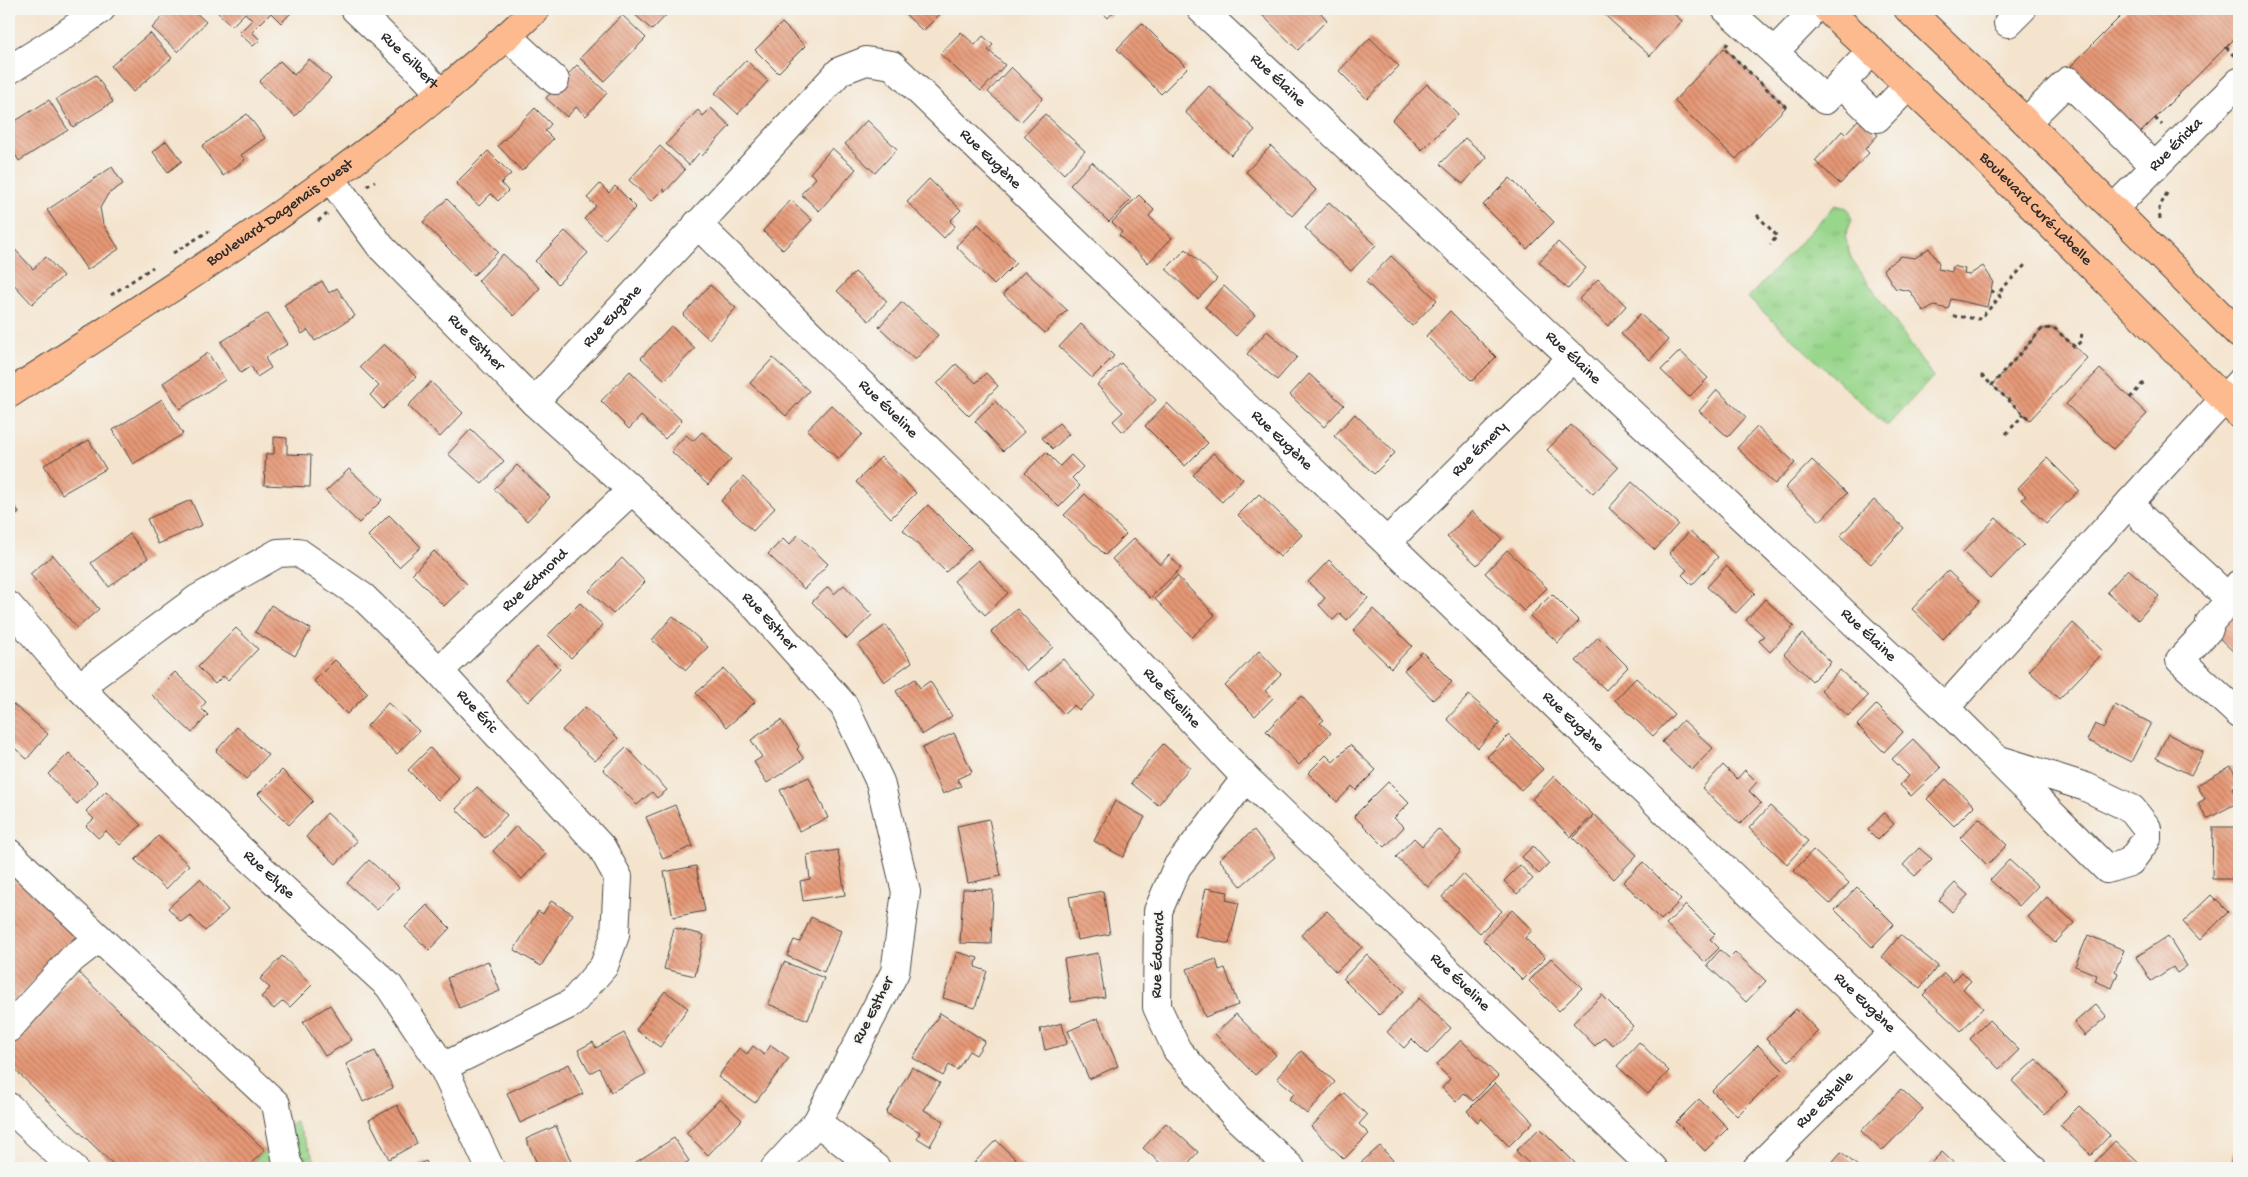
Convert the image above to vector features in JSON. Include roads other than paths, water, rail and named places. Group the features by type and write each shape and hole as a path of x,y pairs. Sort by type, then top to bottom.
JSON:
{"main road":[{"name":"Boulevard Dagenais Ouest","path":"9,394 331,179 441,94 536,9"},
{"path":"1908,9 2026,122 2239,334"},
{"name":"Boulevard Curé-Labelle","path":"1823,12 1872,51 2234,399"}],"street":[{"path":"9,70 59,39 101,9"},
{"name":"Rue Gilbert","path":"355,9 414,65 441,94"},
{"name":"Rue Élaine","path":"1201,9 1946,708 2107,869 2130,862 2147,839 2147,828 2132,810 2086,787 2000,760"},
{"path":"1726,9 1825,100 1872,51"},
{"path":"1774,52 1823,12"},
{"path":"507,36 556,80"},
{"name":"Rue Eugène","path":"534,402 840,70 866,61 892,65 1894,1032 2032,1168"},
{"name":"Rue Éricka","path":"2113,209 2154,167 2238,70"},
{"path":"2026,122 2068,81 2154,167"},
{"path":"1841,83 1877,118 1908,86"},
{"name":"Rue Esther","path":"331,179 381,247 534,402 632,490 756,607 844,706 880,782 906,892 895,972 817,1122 775,1168"},
{"name":"Rue Éveline","path":"697,224 1035,553 1246,778 1653,1168"},
{"name":"Rue Émery","path":"1387,542 1573,357"},
{"path":"1946,708 2130,501 2234,399"},
{"name":"Rue Edmond","path":"439,671 632,490"},
{"path":"2130,501 2142,518 2235,592 2210,622 2209,629 2180,660 2239,714"},
{"name":"Rue Éric","path":"79,687 197,598 278,553 298,552 363,597 439,671 602,848 618,878 615,935 604,966 572,1003 443,1067"},
{"name":"Rue Elyse","path":"9,606 79,687 240,849 389,986 443,1067 490,1168"},
{"name":"Rue Édouard","path":"1246,778 1177,867 1158,911 1157,1008 1177,1050 1237,1118 1292,1168"},
{"path":"9,853 276,1104 287,1163 290,1168"},
{"path":"9,1028 72,959 99,938"},
{"name":"Rue Estelle","path":"1757,1168 1894,1032"},
{"path":"9,1107 73,1168"},
{"path":"817,1122 876,1168"}]}
